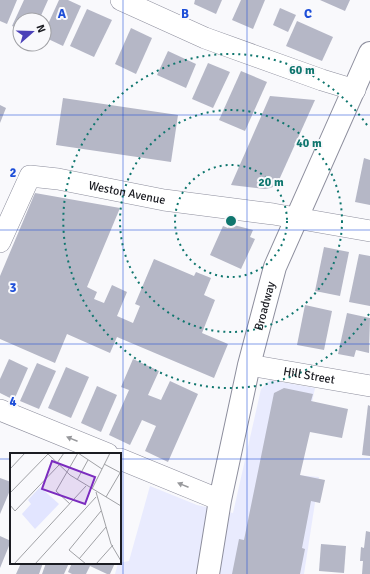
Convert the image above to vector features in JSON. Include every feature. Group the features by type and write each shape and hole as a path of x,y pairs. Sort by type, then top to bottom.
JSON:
{"main road":[{"name":"Broadway","path":"208,574 220,500 249,365 275,267 368,63"}],"street":[{"path":"121,0 205,38 322,80 355,90"},
{"name":"Weston Avenue","path":"0,242 30,176 58,179 164,200 297,218"},
{"path":"297,218 370,231"},
{"name":"Hill Street","path":"249,365 370,386"},
{"path":"0,410 106,453"},
{"path":"121,459 220,500"}],"shaded area":[{"path":"270,380 315,388 297,475 319,477 304,574 115,574 118,564 129,561 150,486 197,505 233,513 261,389"}],"building":[{"path":"0,0 17,0 7,24 0,21"},
{"path":"24,0 48,0 43,12 18,12"},
{"path":"59,0 68,0 81,6 63,46 52,41 52,15"},
{"path":"195,0 222,0 216,14 194,4"},
{"path":"241,0 265,0 253,29 232,20"},
{"path":"320,0 350,0 345,11"},
{"path":"280,8 296,15 288,32 273,25"},
{"path":"87,9 112,20 94,57 70,46"},
{"path":"297,21 333,37 322,61 286,46"},
{"path":"131,28 152,38 136,74 115,64"},
{"path":"168,51 196,64 186,88 157,75"},
{"path":"208,63 230,72 213,108 192,99"},
{"path":"241,71 267,82 245,131 219,120"},
{"path":"270,96 315,100 276,186 265,189 231,185"},
{"path":"63,98 178,115 171,162 56,145"},
{"path":"0,105 6,108 0,123"},
{"path":"364,158 370,160 370,205 355,202"},
{"path":"35,193 120,208 87,287 97,292 94,299 104,303 112,285 127,292 117,316 133,323 140,306 135,304 154,259 194,276 196,272 211,278 204,295 215,300 202,333 228,344 214,378 117,337 110,353 67,334 55,363 0,339 0,276"},
{"path":"230,224 253,230 250,237 255,239 241,269 210,255 223,226 228,228"},
{"path":"324,247 349,252 340,296 315,291"},
{"path":"359,254 370,256 370,306 349,302"},
{"path":"305,305 332,311 324,350 297,345"},
{"path":"347,313 370,318 369,353 356,350 354,357 338,354"},
{"path":"9,359 28,368 14,400 0,393 0,379"},
{"path":"133,359 159,371 148,395 161,400 170,381 198,394 168,462 145,451 156,426 142,420 130,445 109,435 129,390 121,387"},
{"path":"37,363 56,371 39,409 20,401"},
{"path":"66,367 89,377 71,418 48,408"},
{"path":"97,386 117,395 101,432 81,423"},
{"path":"284,388 313,394 311,401 348,409 342,438 310,432 300,475 325,480 320,503 311,501 302,548 305,549 300,574 232,574 239,539 244,540 274,393"},
{"path":"368,405 370,406 370,456 362,455"},
{"path":"0,478 10,482 10,490 0,514"},
{"path":"366,531 370,532 370,574 362,574 363,561 360,561 361,547 364,548"},
{"path":"0,536 10,541 10,543 0,568"},
{"path":"321,544 346,546 344,573 319,571"},
{"path":"21,564 43,564 39,574 16,574"},
{"path":"46,564 69,564 64,574 42,574"},
{"path":"72,564 115,564 110,574 90,566 86,574 72,574 68,572"}]}
